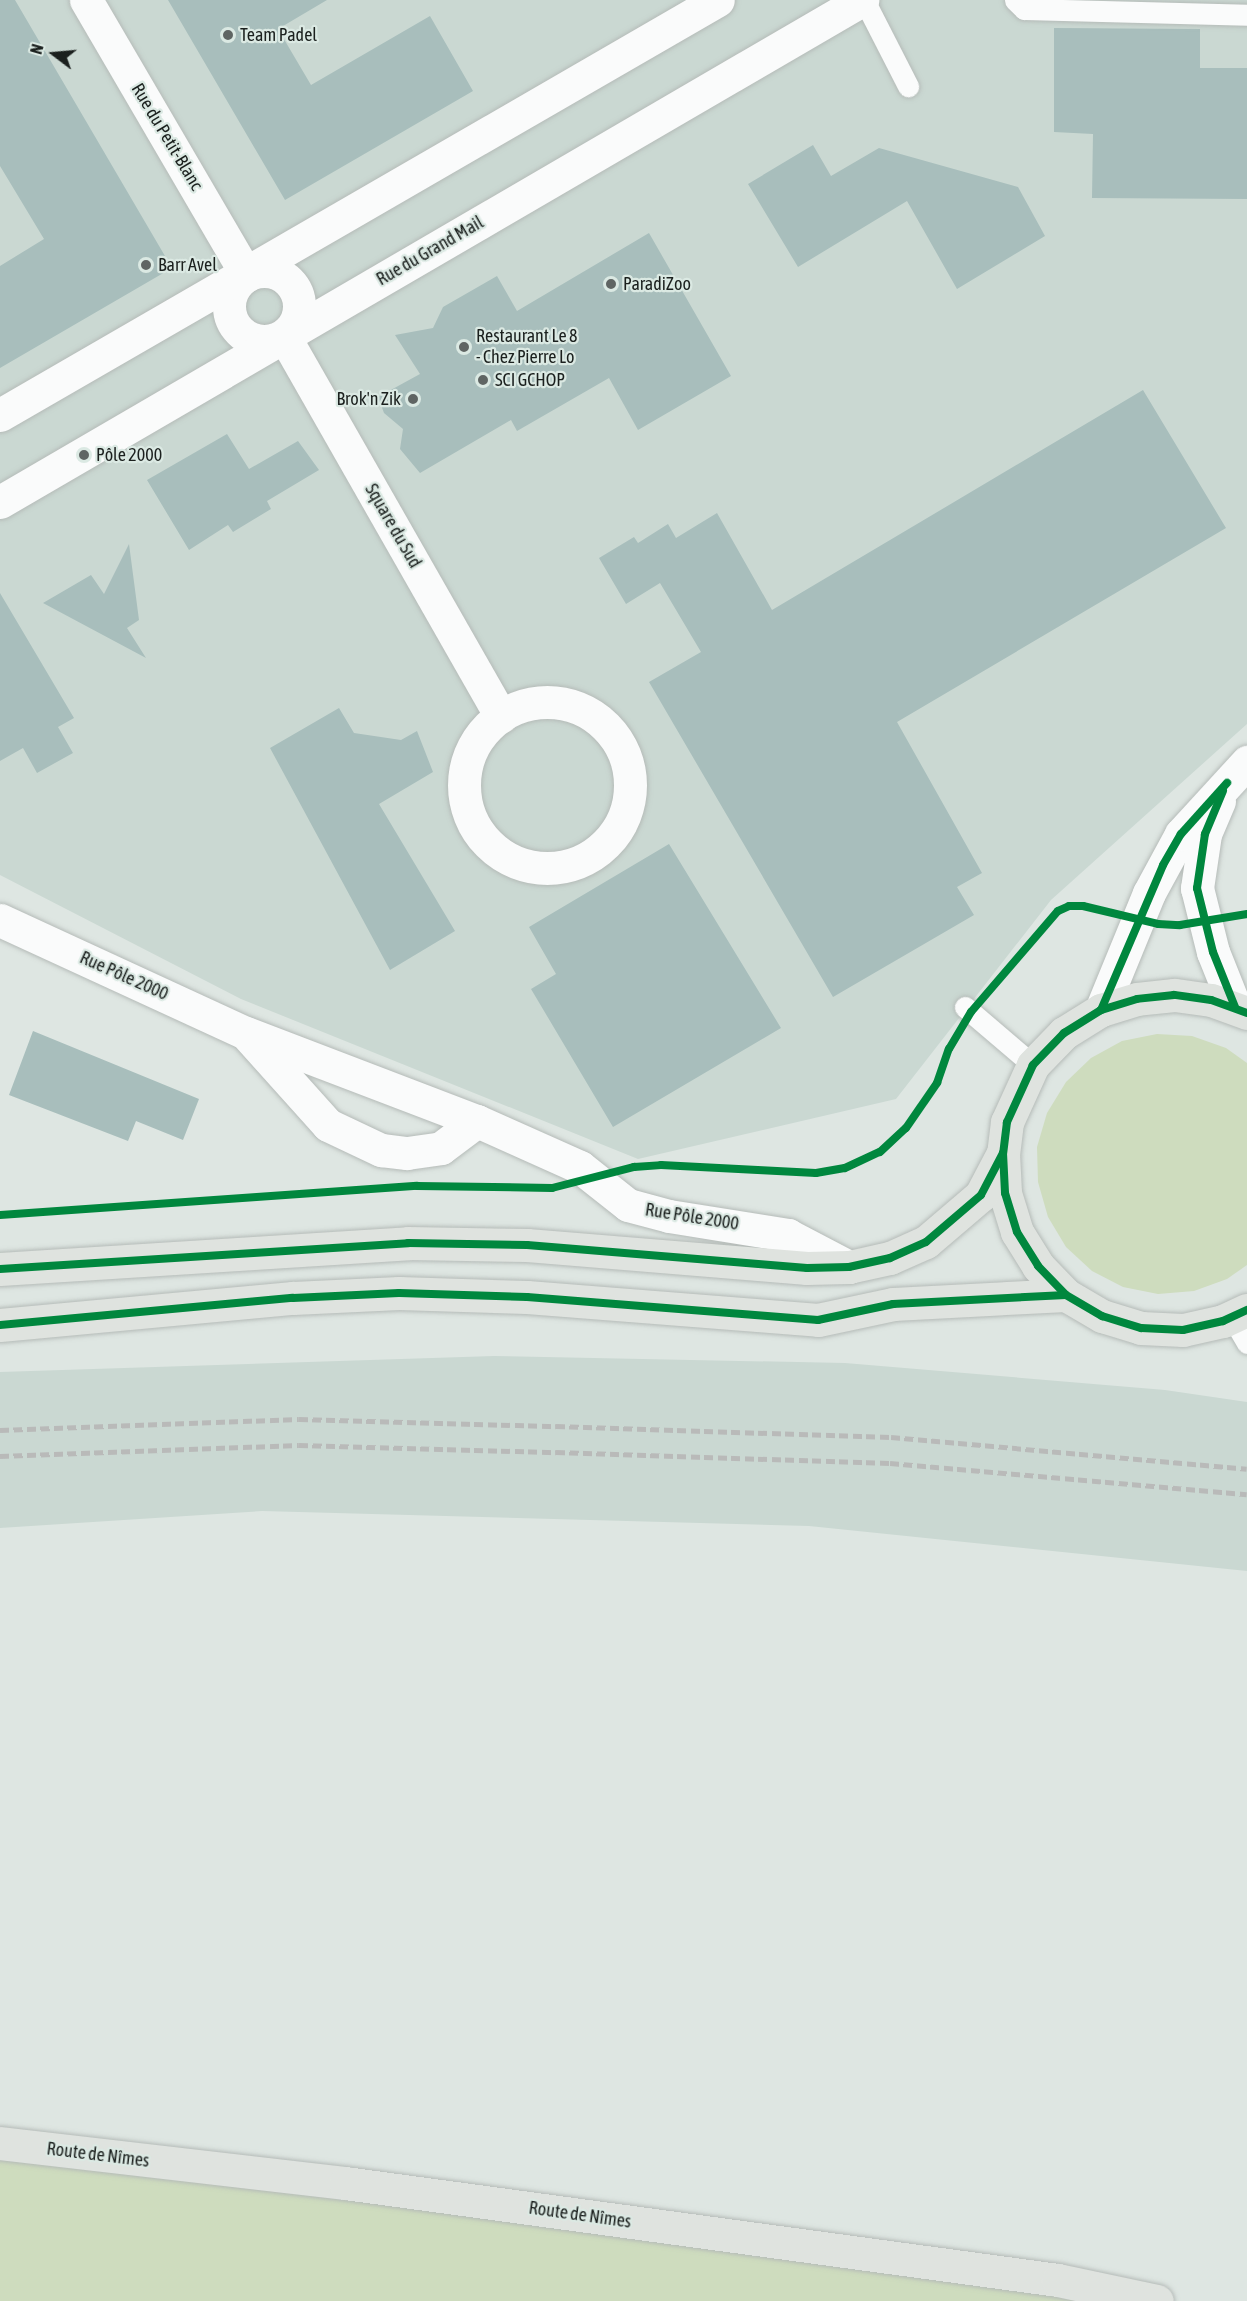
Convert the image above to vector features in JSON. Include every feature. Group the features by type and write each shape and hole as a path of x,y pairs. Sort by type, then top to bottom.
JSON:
{"main road":[{"path":"1241,1010 1174,995 1137,999 1101,1010 1064,1034 1033,1065 1008,1122 1003,1153 1005,1193 1017,1232 1038,1266 1066,1294 1102,1316 1141,1328 1183,1330 1242,1323"},
{"path":"0,1269 408,1243 527,1245 807,1268 849,1267 890,1258 926,1242 981,1195 1003,1153"},
{"path":"0,1325 293,1298 399,1293 527,1297 818,1320 904,1303 1066,1294"},
{"name":"Route de Nîmes","path":"0,2143 345,2183 1022,2275 1157,2301"}],"street":[{"name":"Rue du Petit-Blanc","path":"86,0 247,275"},
{"path":"0,415 247,275 718,0"},
{"name":"Rue du Grand Mail","path":"0,502 863,0"},
{"path":"270,271 291,284 299,305 292,328 284,336 262,342 241,334 233,325 229,314 231,291 247,275 270,271"},
{"name":"Square du Sud","path":"284,336 501,717"},
{"path":"538,702 562,703 585,710 604,724 618,743 630,788 625,812 615,833 599,850 578,862 555,868 532,867 509,859 490,845 475,827 466,805 464,781 468,758 479,737 501,717 515,707 538,702"},
{"path":"1237,773 1205,834 1197,888 1213,952 1241,1010"},
{"path":"1101,1010 1163,864 1180,834 1237,773"},
{"name":"Rue Pôle 2000","path":"0,920 246,1033 477,1120 580,1167 628,1205 669,1216 788,1235 849,1267"},
{"name":"Rue Pôle 2000","path":"246,1033 328,1125 350,1138 406,1153 441,1148 477,1120"}],"lane":[{"path":"863,0 908,86"},
{"path":"1015,0 1024,9 1247,15"},
{"path":"965,1007 1033,1065"}],"shaded area":[{"path":"0,0 1247,0 1247,724 1051,900 896,1099 638,1159 241,999 0,875"},
{"path":"494,1356 845,1363 1165,1390 1247,1402 1247,1571 809,1526 262,1511 0,1528 0,1372"}],"green space":[{"path":"1157,1034 1192,1036 1226,1048 1247,1063 1247,1265 1227,1279 1194,1291 1158,1294 1123,1287 1092,1271 1066,1247 1048,1217 1038,1182 1037,1147 1047,1113 1066,1082 1091,1058 1122,1041"},
{"path":"0,2143 1157,2301 0,2301"}],"building":[{"path":"0,0 15,0 172,268 0,368 0,266 44,239 0,166"},
{"path":"168,0 327,0 278,29 311,85 430,16 473,91 285,200"},
{"path":"1054,28 1200,29 1200,68 1247,68 1247,199 1092,198 1093,134 1054,132"},
{"path":"813,145 831,176 879,148 1018,187 1045,236 957,289 907,201 798,267 748,184"},
{"path":"649,233 731,376 638,430 609,378 517,431 511,420 420,473 400,449 403,429 384,413 378,397 420,374 395,335 433,328 443,307 497,276 517,311"},
{"path":"1143,390 1226,528 897,722 982,873 957,887 974,915 833,997 649,682 701,652 660,583 626,604 599,558 634,537 638,543 668,524 676,538 717,513 772,610"},
{"path":"227,434 249,469 298,441 319,470 267,501 271,509 233,532 228,525 189,550 147,480"},
{"path":"129,544 139,620 127,628 146,658 43,603 91,575 104,594"},
{"path":"0,593 74,718 58,727 73,753 37,773 23,748 0,761"},
{"path":"339,708 354,733 401,740 417,731 433,772 379,804 455,931 390,970 270,748"},
{"path":"669,844 781,1028 613,1127 531,989 556,974 529,927"},
{"path":"33,1031 199,1099 183,1140 136,1121 128,1141 9,1095"}],"railway":[{"path":"0,1430 299,1419 556,1426 891,1437 1247,1469"},
{"path":"0,1456 299,1445 556,1452 890,1463 1247,1494"}],"cycle path":[{"path":"1101,1010 1163,865 1181,834 1227,783"},
{"path":"1223,791 1205,834 1197,888 1213,952 1235,1007"},
{"path":"0,1215 417,1186 552,1188 634,1167 661,1165 816,1173 845,1168 880,1152 906,1128 937,1083 949,1049 971,1012 1058,911 1069,906 1083,906 1158,924 1180,925 1247,914"},
{"path":"1247,1013 1211,1000 1174,995 1137,999 1101,1010 1064,1033 1033,1065 1007,1122 1003,1153 1005,1193 1017,1232 1038,1266 1066,1295 1102,1316 1141,1328 1183,1330 1223,1321 1247,1310"},
{"path":"0,1269 408,1243 527,1245 807,1268 849,1267 890,1258 926,1242 981,1195 1003,1153"},
{"path":"0,1325 293,1298 399,1293 527,1297 818,1320 893,1304 1066,1295"}],"place":[{"name":"Team Padel","path":"228,35"},
{"name":"Barr Avel","path":"146,265"},
{"name":"ParadiZoo","path":"611,284"},
{"name":"Restaurant Le 8 - Chez Pierre Lo","path":"464,347"},
{"name":"SCI GCHOP","path":"483,380"},
{"name":"Brok'n Zik","path":"413,399"},
{"name":"Pôle 2000","path":"84,455"}]}
